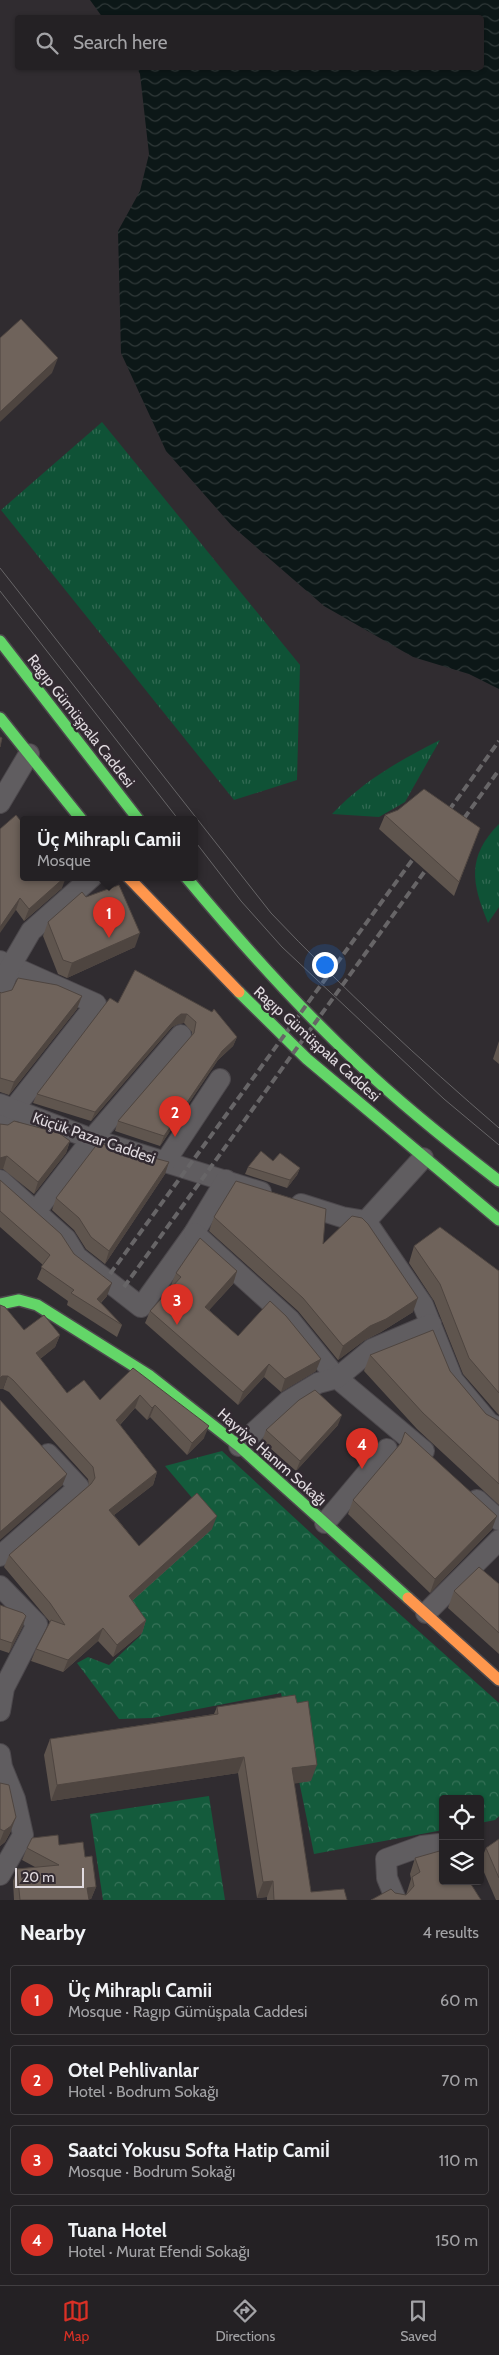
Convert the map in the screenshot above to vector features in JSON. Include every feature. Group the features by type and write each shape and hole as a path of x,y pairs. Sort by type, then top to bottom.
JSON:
{"main road":[{"name":"Ragıp Gümüşpala Caddesi","path":"0,641 136,816"},
{"path":"0,718 79,816"},
{"name":"Ragıp Gümüşpala Caddesi","path":"132,881 236,990 307,1059 499,1220"},
{"name":"Ragıp Gümüşpala Caddesi","path":"189,881 231,931 340,1046 422,1119 499,1181"},
{"name":"Hayriye Hanım Sokağı","path":"0,1304 8,1300 22,1299 37,1305 150,1376 239,1446 499,1680"}],"street":[{"path":"0,804 30,754"},
{"path":"0,994 5,964 32,931 88,881"},
{"path":"0,1126 6,1106 96,1004 5,964"},
{"path":"36,1211 92,1139 181,1036"},
{"path":"166,1162 220,1078"},
{"name":"Küçük Pazar Caddesi","path":"6,1106 92,1139 342,1217 366,1221"},
{"path":"423,1158 366,1221 423,1305 453,1380 489,1423 499,1428"},
{"path":"0,1180 66,1238 77,1257 141,1307 194,1233 226,1180"},
{"path":"194,1233 290,1320 337,1378 395,1425 436,1463"},
{"path":"239,1446 288,1401 318,1383 337,1378 372,1349 431,1324"},
{"path":"0,1556 79,1487 33,1437"},
{"path":"325,1523 387,1449"},
{"path":"464,1488 499,1520"},
{"path":"426,1613 499,1540"},
{"path":"0,1586 37,1624 4,1688 0,1710"},
{"path":"0,1875 23,1835 15,1799 1,1763"},
{"path":"396,1900 387,1878 386,1859 422,1846 439,1844"}],"green space":[{"path":"102,422 300,665 297,780 234,800 1,510"},
{"path":"440,740 405,802 379,817 332,814 369,781 411,755"},
{"path":"499,824 499,907 488,923 478,896 475,871 481,848 488,836"},
{"path":"222,1451 499,1703 499,1816 495,1820 484,1822 484,1795 439,1795 439,1831 314,1854 281,1693 152,1718 119,1719 77,1663 88,1657 109,1665 141,1635 129,1602 193,1499 165,1466"},
{"path":"209,1796 225,1900 103,1900 90,1814"}],"water":[{"path":"90,0 499,0 499,689 469,674 413,657 324,606 232,526 166,451 121,353 118,231 140,191 149,154 138,70 484,70 484,15 101,15"}],"building":[{"path":"21,319 58,358 0,412 0,338"},
{"path":"424,789 480,828 459,882 385,815 398,810"},
{"path":"16,815 20,820 20,881 60,881 29,909 20,898 0,927 0,829"},
{"path":"119,885 140,933 72,963 63,960 48,922 82,892 86,897"},
{"path":"135,970 212,1012 214,1009 237,1037 222,1051 164,1136 118,1121 194,1033 196,1022 187,1014 181,1014 176,1018 95,1112 37,1094 110,998 118,1003"},
{"path":"18,978 57,985 82,996 14,1082 0,1078 0,992 12,990"},
{"path":"14,1121 59,1133 70,1141 38,1182 7,1156 0,1158 0,1124 8,1125"},
{"path":"98,1143 169,1162 109,1251 91,1237 79,1218 56,1198"},
{"path":"261,1151 273,1161 280,1153 300,1168 290,1180 248,1167"},
{"path":"0,1180 61,1234 74,1254 112,1283 97,1299 122,1325 71,1293 74,1290 41,1267 50,1255 0,1211"},
{"path":"236,1181 326,1209 323,1244 352,1216 362,1218 418,1298 386,1319 370,1326 343,1346 303,1298 214,1217"},
{"path":"440,1227 499,1271 499,1393 469,1358 440,1284 414,1246"},
{"path":"200,1238 237,1271 205,1307 238,1336 270,1301 286,1316 321,1359 285,1379 269,1364 243,1392 150,1311 181,1277 176,1273"},
{"path":"0,1305 5,1307 24,1330 44,1315 60,1335 36,1353 67,1393 84,1380 100,1400 133,1368 209,1426 192,1443 155,1405 152,1408 140,1395 116,1420 157,1472 109,1510 139,1546 197,1493 217,1516 129,1596 146,1620 117,1645 103,1628 68,1660 36,1649 51,1620 65,1625 50,1603 9,1555 91,1484 95,1478 93,1467 13,1380 8,1376 0,1378"},
{"path":"433,1330 450,1371 486,1414 499,1421 499,1484 423,1413 370,1355"},
{"path":"315,1390 342,1415 300,1461 266,1430 299,1400"},
{"path":"0,1400 67,1474 0,1532"},
{"path":"405,1432 497,1516 435,1579 353,1500 401,1443"},
{"path":"479,1567 499,1584 499,1633 454,1591"},
{"path":"0,1605 23,1613 26,1616 12,1643 0,1639"},
{"path":"295,1695 297,1703 308,1701 317,1765 292,1768 311,1892 344,1889 347,1900 274,1900 273,1881 263,1882 244,1757 57,1785 50,1739 218,1714 217,1707"},
{"path":"0,1783 9,1785 16,1817 11,1826 4,1831 0,1829"},
{"path":"58,1835 59,1845 83,1842 85,1857 92,1856 96,1887 87,1888 89,1900 20,1900 17,1869 59,1865 27,1848 32,1838"},
{"path":"499,1839 499,1878 486,1848"},
{"path":"439,1851 439,1885 472,1885 481,1900 371,1900 391,1889 395,1893 406,1895 414,1886 412,1877 420,1872 415,1858"}],"tram line":[{"path":"0,568 195,816"},
{"path":"0,591 176,816"},
{"path":"198,820 271,913 382,1024 499,1128"},
{"path":"198,845 241,901 282,947 444,1099 499,1145"}],"railway":[{"path":"442,820 499,741"},
{"path":"457,828 499,770"},
{"path":"110,1274 421,848"},
{"path":"124,1287 433,860"}],"traffic: fast":[{"path":"0,641 136,816"},
{"path":"0,718 79,816"},
{"path":"189,881 270,973 336,1042 410,1110 499,1181"},
{"path":"239,992 307,1059 499,1220"},
{"path":"0,1304 19,1300 37,1305 150,1376 239,1446 408,1598"}],"traffic: slow":[{"path":"132,881 239,992"},
{"path":"408,1598 499,1680"}],"place":[{"name":"Üç Mihraplı Camii","path":"109,938"},
{"name":"Otel Pehlivanlar","path":"175,1137"},
{"name":"Saatci Yokusu Softa Hatip Camiİ","path":"177,1325"},
{"name":"Tuana Hotel","path":"362,1469"}]}
